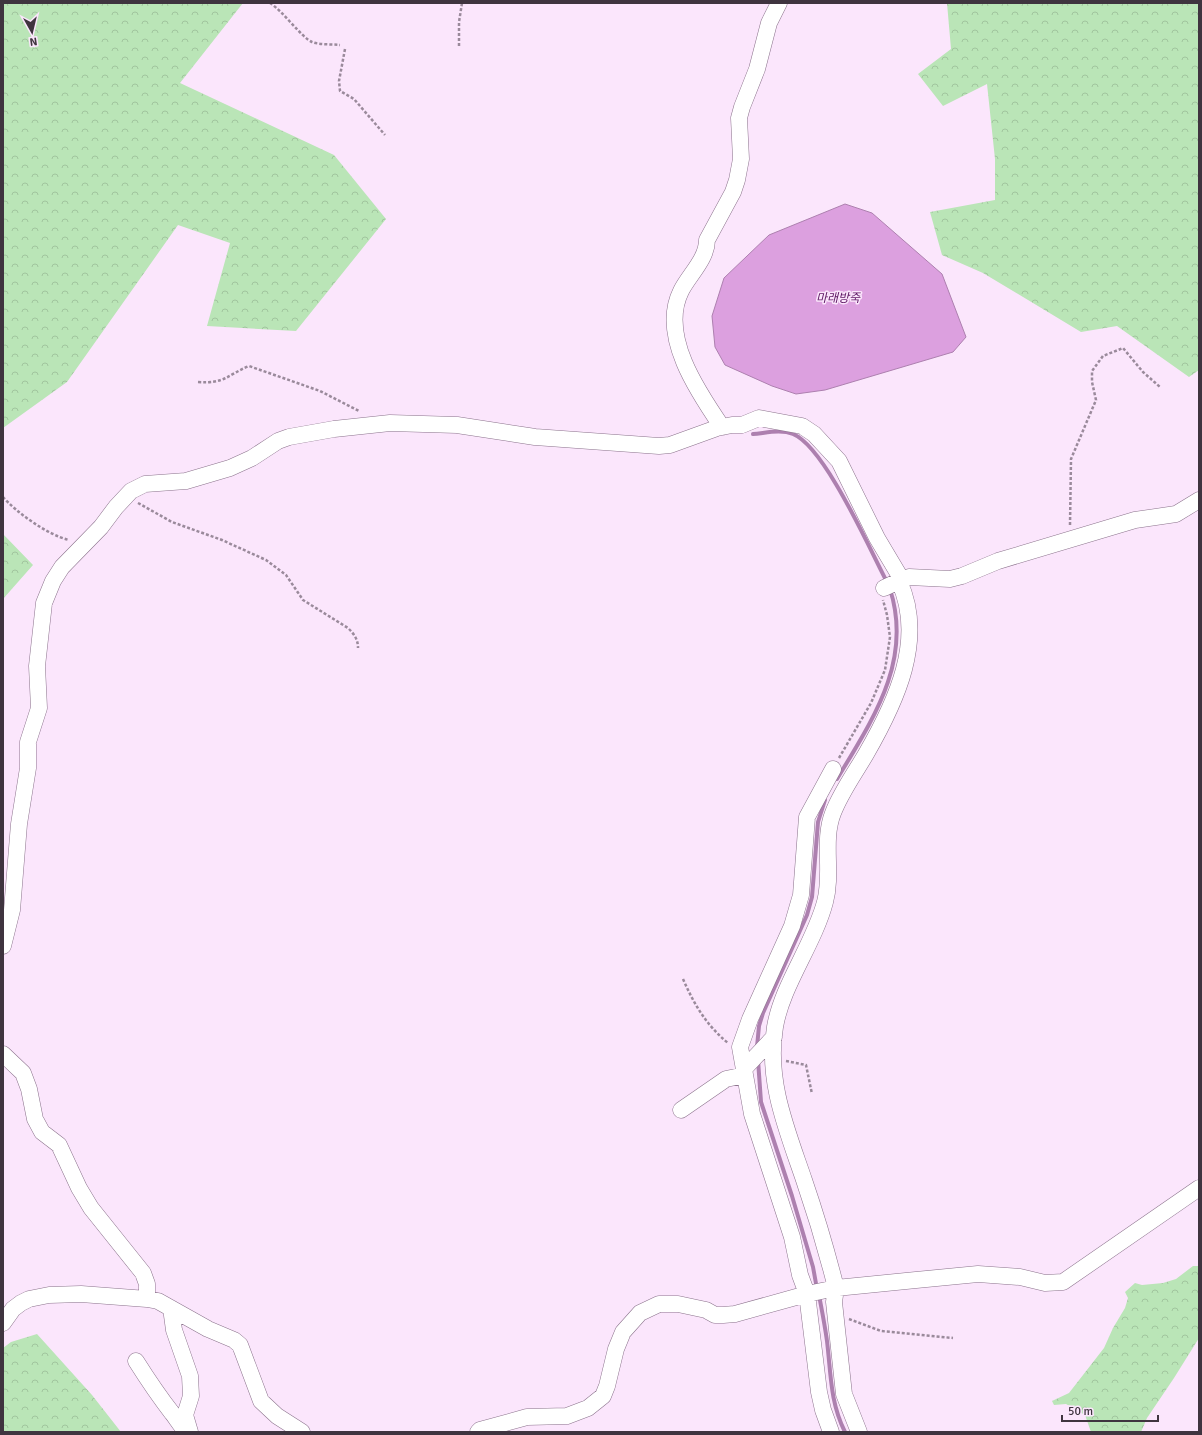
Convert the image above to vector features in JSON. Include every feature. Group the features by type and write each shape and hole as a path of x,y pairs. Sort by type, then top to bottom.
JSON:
{"lane":[{"path":"722,427 694,385 678,342 674,322 680,292 707,249 707,240 733,192 741,159 739,118 757,69 769,23 779,3"},
{"path":"3,946 12,910 19,824 28,768 28,742 39,708 36,666 44,603 53,581 62,567 101,527 116,507 136,489 145,484 186,481 230,468 252,458 278,441 289,438 378,424 457,424 535,437 659,446 670,445 722,427 742,425 759,418 802,426 814,434 839,460 877,538 900,580 905,595 908,617 909,644 906,667 887,713 832,814 828,842 829,872 826,900 813,935 778,1013 774,1037 775,1088 778,1102 804,1180 836,1288 834,1302 844,1394 859,1432"},
{"path":"884,588 909,577 950,579 998,561 1135,520 1176,514 1199,500"},
{"path":"831,1432 823,1410 819,1392 807,1294 800,1275 792,1237 752,1114 740,1047 750,1019 792,926 801,895 807,817 833,769"},
{"path":"681,1110 726,1079 744,1072 774,1037"},
{"path":"3,1054 23,1073 29,1089 35,1119 42,1132 58,1145 79,1188 91,1208 143,1273 146,1284 147,1299"},
{"path":"478,1432 480,1430 527,1417 567,1416 588,1408 602,1396 607,1386 616,1349 623,1332 632,1320 650,1307 668,1303 706,1310 715,1315 735,1314 807,1294 836,1288 978,1274 1020,1277 1045,1283 1063,1282 1199,1188"},
{"path":"3,1323 13,1309 29,1299 49,1295 81,1294 158,1301 208,1329 230,1338 240,1345 261,1401 277,1416 302,1432"},
{"path":"171,1308 174,1330 190,1376 191,1396 185,1415 188,1432"},
{"path":"136,1361 156,1393 179,1424 188,1432"}],"path":[{"path":"270,3 282,12 302,35 312,42 340,44"},
{"path":"458,46 459,22 462,3"},
{"path":"345,49 339,81 340,90 354,99 385,135"},
{"path":"1069,540 1071,458 1096,400 1091,376 1095,365 1103,356 1124,348 1142,372 1160,387"},
{"path":"198,382 213,383 222,381 249,366 320,391 361,413"},
{"path":"136,489 133,498 145,508 172,522 227,542 266,560 278,568 294,584 303,600 352,631 358,642 358,648"},
{"path":"3,497 38,525 60,538 86,542"},
{"path":"833,769 871,703 885,670 890,637 887,614 882,603 884,588"},
{"path":"683,979 692,1000 705,1020 728,1043 740,1047"},
{"path":"774,1058 806,1065 812,1094"},
{"path":"837,1322 847,1318 881,1331 953,1338"}],"green space":[{"path":"3,3 243,3 180,83 334,155 386,219 296,331 207,326 230,243 178,225 67,382 3,428"},
{"path":"947,3 1199,3 1199,370 1189,377 1117,326 1081,332 983,273 942,255 930,212 995,200 995,159 987,84 943,106 918,74 951,49"},
{"path":"3,534 33,565 3,599"},
{"path":"1193,1266 1199,1266 1199,1338 1147,1418 1141,1432 1091,1432 1085,1415 1066,1404 1054,1405 1052,1401 1069,1393 1104,1348 1113,1328 1125,1308 1128,1298 1125,1292 1135,1283 1142,1285 1163,1283 1176,1279"},
{"path":"37,1334 92,1395 121,1432 3,1432 3,1348 11,1342"}],"water":[{"name":"마래방죽","path":"845,204 872,213 942,274 966,337 953,352 825,390 796,394 772,386 725,365 715,347 712,316 724,278 769,235"}],"waterway":[{"path":"753,434 784,432 793,434 806,443 819,458 846,501 887,582"},
{"path":"837,779 876,712 886,688 893,665 896,641 896,615 890,589"},
{"path":"757,1047 759,1026 763,1013 807,915 812,897 818,822 825,800"},
{"path":"758,1060 761,1102 792,1196 813,1267 817,1289"},
{"path":"819,1295 836,1410 845,1432"}]}
